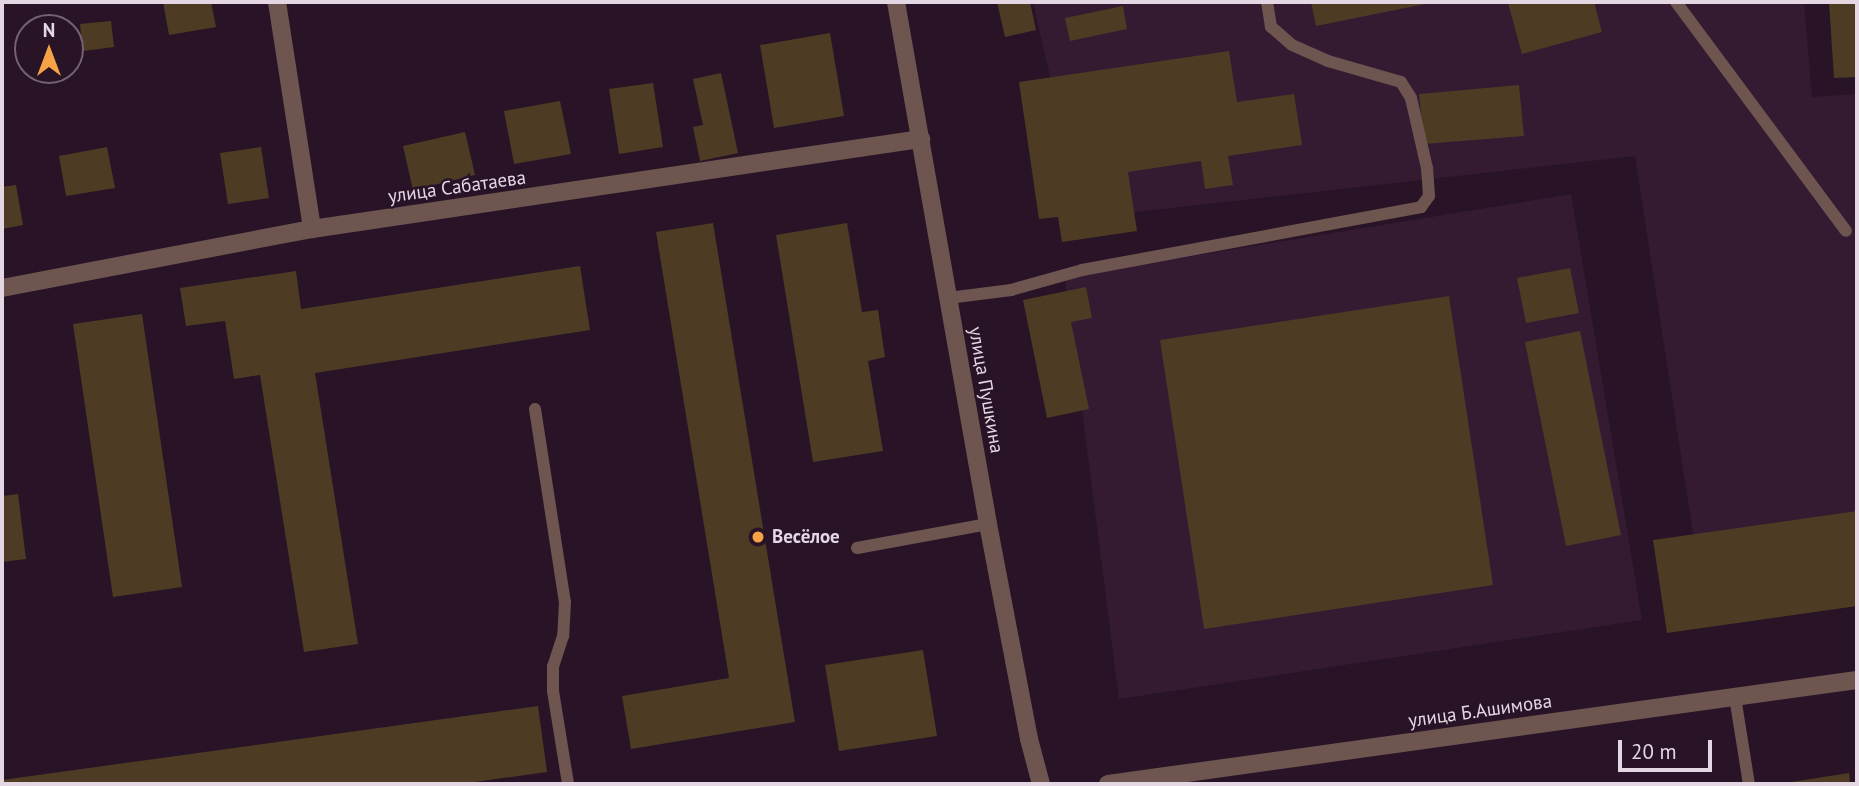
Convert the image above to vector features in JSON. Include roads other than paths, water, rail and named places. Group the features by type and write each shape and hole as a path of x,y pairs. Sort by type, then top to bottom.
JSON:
{"street":[{"path":"277,2 312,229"},
{"name":"улица Пушкина","path":"896,2 988,524 1029,739 1041,784"},
{"name":"улица Сабатаева","path":"2,288 312,229 921,139"},
{"name":"улица Б.Ашимова","path":"1108,784 1857,680"}],"lane":[{"path":"948,298 1011,290 1082,270 1421,207 1429,196 1427,168 1411,98 1401,82 1328,61 1292,45 1271,26 1267,2"},
{"path":"1676,2 1846,231"},
{"path":"535,409 565,602 563,636 553,666 553,691 568,784"},
{"path":"857,548 988,524"},
{"path":"1735,697 1749,784"}],"place":[{"name":"Весёлое","path":"758,537"}]}
